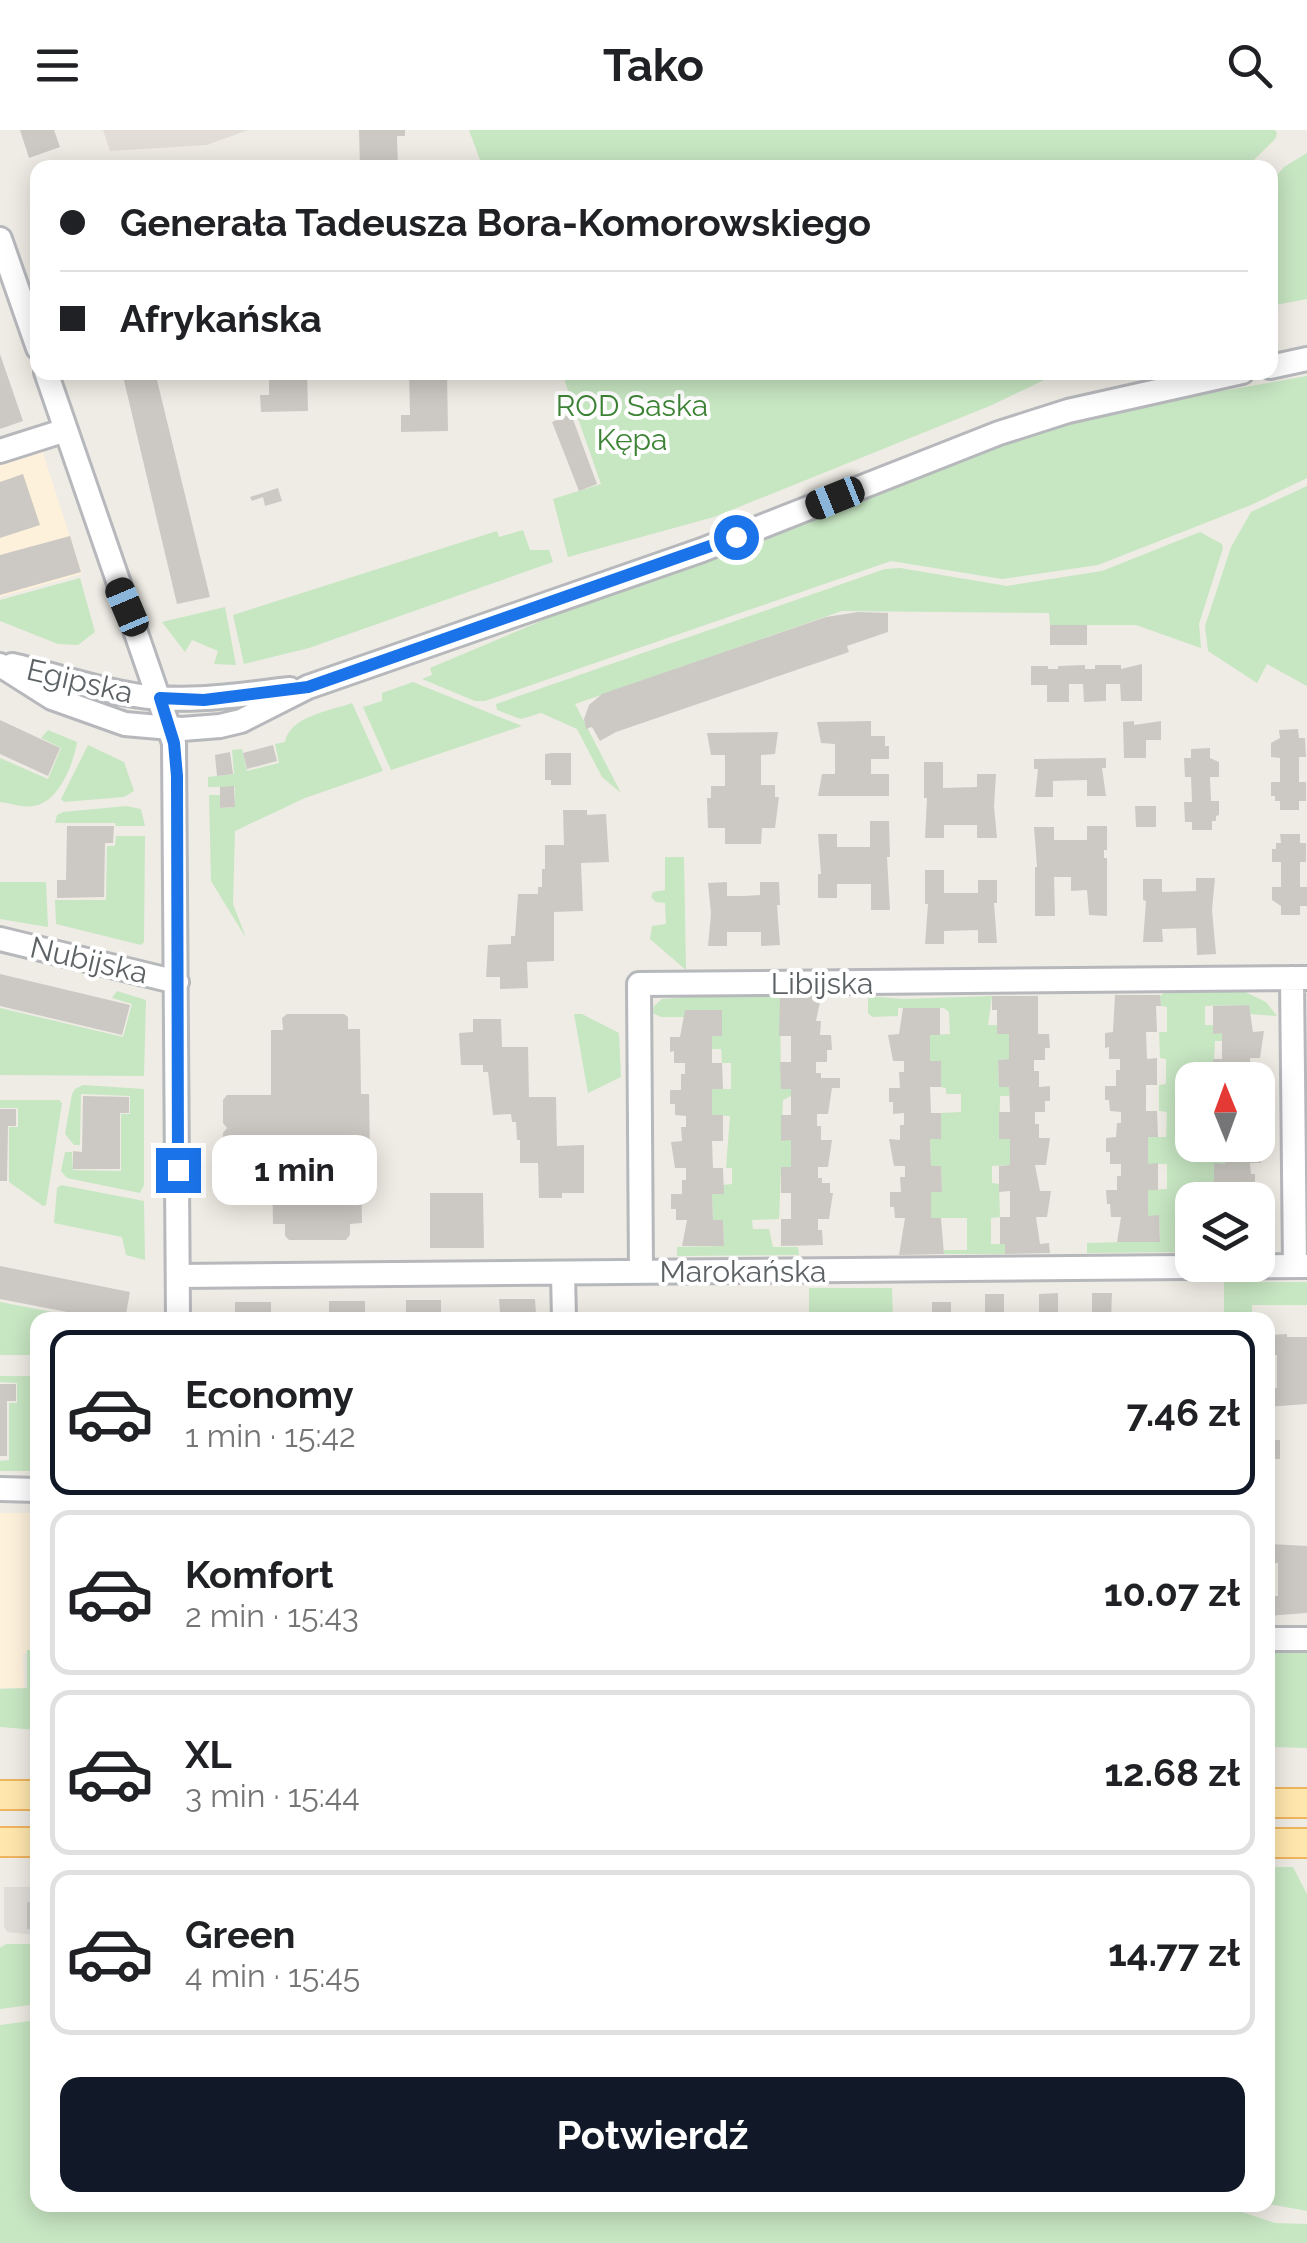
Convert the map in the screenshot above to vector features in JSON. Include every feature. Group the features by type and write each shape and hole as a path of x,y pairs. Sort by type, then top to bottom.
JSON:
{"main road":[{"path":"0,1796 30,1796"},
{"path":"1275,1803 1307,1803"},
{"path":"0,1842 30,1842"},
{"path":"1275,1843 1307,1843"}],"street":[{"path":"0,239 30,325"},
{"path":"1278,364 1307,359"},
{"path":"49,380 116,582 160,698 170,729 177,776 178,1312"},
{"path":"308,687 702,550 1032,422 1205,380"},
{"path":"0,452 66,430"},
{"name":"Egipska","path":"0,664 131,695 160,698 204,700 308,687"},
{"name":"Egipska","path":"0,664 52,698 75,708 125,724 170,729 198,730 240,721 308,687"},
{"name":"Nubijska","path":"0,939 178,982"},
{"name":"Libijska","path":"641,1271 639,984 1299,978 1301,1266"},
{"name":"Marokańska","path":"178,1276 1301,1266"},
{"path":"563,1273 564,1312"},
{"path":"0,1489 30,1490"},
{"path":"1275,1639 1307,1639"}],"shaded area":[{"path":"103,130 248,130 207,145 110,151"},
{"path":"35,428 82,574 0,597 0,439"},
{"path":"0,1513 30,1513 30,1653 23,1653 24,1688 0,1688"},
{"path":"4,1887 30,1887 30,1934 7,1932"}],"green space":[{"path":"469,130 1277,133 1254,160 480,160"},
{"path":"1307,153 1307,299 1278,304 1278,174"},
{"path":"1307,376 1307,478 1251,505 1098,565 1002,579 891,561 485,701 475,701 422,679 432,675 430,668 567,610 730,552 1036,431 1131,407"},
{"name":"ROD Saska Kępa","path":"564,380 1044,380 992,405 714,517 568,557 553,499 601,484"},
{"path":"1307,486 1307,686 1267,664 1257,683 1208,651 1205,626 1231,547 1251,512"},
{"path":"523,530 530,550 549,550 553,562 309,648 244,664 233,615 497,531 499,537"},
{"path":"1200,532 1223,548 1199,624 1201,648 1136,625 1050,625 1049,613 842,611 575,704 621,793 602,777 577,729 541,713 521,719 497,710 496,704 885,569 900,568 1007,586 1102,571"},
{"path":"80,578 95,632 78,645 58,644 0,621 0,600"},
{"path":"225,607 236,665 214,664 218,651 192,640 185,652 162,622"},
{"path":"413,682 522,726 391,770 363,707 382,701 382,693"},
{"path":"352,703 383,771 305,798 235,831 233,904 246,938 211,881 209,795 220,795 221,808 235,807 235,787 208,787 208,777 234,774 232,750 242,749 247,771 279,763 275,744 285,742 294,726"},
{"path":"48,730 77,742 57,790 42,804 33,806 0,802 0,758 48,779 61,748 41,738"},
{"path":"88,745 124,762 134,791 124,797 64,802 61,799"},
{"path":"126,806 141,809 145,826 55,823 57,815 63,812"},
{"path":"116,836 145,836 141,945 56,924 55,900 106,900 107,846 115,846"},
{"path":"665,857 684,857 686,970 650,939 652,926 666,924 665,903 651,897 653,892 665,890"},
{"path":"0,882 46,882 48,927 0,919"},
{"path":"117,991 146,1000 144,1076 0,1075 0,1008 123,1037 132,1004 112,998"},
{"path":"1243,991 1266,1002 1277,1016 1249,1014 1248,1005 1205,1006 1205,1025 1213,1025 1213,1033 1222,1033 1222,1041 1215,1041 1214,1062 1175,1062 1175,1162 1225,1164 1214,1164 1214,1182 1175,1182 1175,1252 1087,1253 1087,1243 1160,1241 1159,1216 1148,1216 1148,1190 1167,1189 1167,1164 1148,1164 1148,1137 1166,1137 1167,1112 1159,1111 1159,1085 1166,1084 1166,1059 1160,1058 1159,1032 1167,1032 1167,1007 1161,1006 1160,996"},
{"path":"821,996 780,998 781,1088 791,1089 791,1096 783,1100 781,1140 791,1140 791,1167 781,1168 779,1219 752,1220 753,1229 769,1229 773,1247 798,1247 799,1255 677,1256 677,1247 724,1246 723,1220 713,1220 712,1194 723,1194 723,1185 732,1184 732,1168 726,1168 730,1116 712,1115 712,1089 731,1089 731,1063 722,1063 721,1049 712,1049 712,1036 722,1036 721,1010 685,1010 685,1017 653,1013 662,999"},
{"path":"868,996 992,996 988,1025 997,1025 998,1034 1009,1034 1009,1059 998,1060 999,1086 1009,1087 1009,1096 1000,1096 999,1138 1010,1139 1010,1165 992,1166 992,1183 999,1184 1000,1217 991,1218 991,1244 1005,1244 1005,1254 944,1254 944,1250 967,1250 967,1218 931,1218 931,1192 942,1191 941,1166 931,1166 930,1139 941,1139 941,1113 961,1112 961,1094 946,1094 946,1088 941,1087 941,1061 930,1061 930,1035 950,1034 949,1012 944,1008 898,1008 898,1016 872,1017 868,1013"},
{"path":"574,1014 582,1014 619,1033 621,1077 588,1093"},
{"path":"83,1085 144,1089 144,1185 140,1193 67,1178 61,1171 65,1152 72,1152 73,1170 121,1171 121,1114 130,1114 130,1096 81,1094 80,1145 74,1145 65,1134 72,1094"},
{"path":"0,1100 62,1103 46,1205 9,1182 9,1127 18,1127 18,1108 0,1108"},
{"path":"61,1185 144,1201 145,1260 126,1255 122,1237 54,1223 57,1188"},
{"path":"1224,1282 1307,1282 1307,1305 1252,1305 1252,1312 1224,1312"},
{"path":"809,1288 892,1288 893,1312 809,1312"},
{"path":"0,1302 52,1312 30,1312 30,1355 0,1355"},
{"path":"0,1376 30,1376 30,1471 0,1471 0,1461 9,1460 9,1403 17,1403 17,1383 0,1382"},
{"path":"30,1650 30,1729 0,1727 0,1689 27,1688"},
{"path":"1275,1653 1307,1653 1307,1748 1275,1747"},
{"path":"1275,1867 1293,1867 1307,1894 1307,2211 1275,2205"},
{"path":"6,1944 30,1944 30,2005 0,2009 0,1948"},
{"path":"30,2021 30,2212 1242,2212 1275,2223 1307,2224 1307,2243 0,2243 0,2025"}],"building":[{"path":"20,130 54,130 60,147 29,158"},
{"path":"359,130 405,130 405,136 397,136 398,160 360,160"},
{"path":"0,354 23,421 0,429"},
{"path":"124,380 157,380 210,597 177,604"},
{"path":"269,380 307,380 308,411 261,412 260,395 269,395"},
{"path":"409,380 447,380 448,431 401,432 401,415 410,415"},
{"path":"571,414 597,484 579,491 552,422"},
{"path":"23,474 40,525 0,538 0,482"},
{"path":"278,488 282,501 265,506 263,497 252,501 250,497"},
{"path":"70,536 81,572 0,595 0,555"},
{"path":"888,613 888,632 847,646 849,652 616,732 600,741 592,727 586,729 584,719 589,705 602,694 826,617"},
{"path":"1050,625 1087,625 1087,645 1050,645"},
{"path":"1142,664 1142,701 1121,701 1120,684 1106,684 1106,701 1084,702 1083,684 1069,684 1069,702 1047,702 1047,685 1031,685 1031,666 1058,669 1085,665 1085,669 1095,669 1095,665 1121,665 1121,669"},
{"path":"0,720 60,748 48,776 0,754"},
{"path":"871,721 871,736 885,736 889,759 871,759 871,774 889,774 889,796 818,796 822,774 835,774 835,744 821,743 817,722"},
{"path":"1134,721 1134,725 1161,721 1161,740 1146,740 1146,758 1124,758 1123,722"},
{"path":"1298,729 1299,738 1305,738 1306,757 1299,757 1299,782 1306,782 1306,801 1299,801 1299,810 1280,810 1280,801 1271,796 1271,782 1280,782 1280,758 1271,757 1271,743 1280,738 1279,730"},
{"path":"778,732 775,754 761,755 761,785 775,785 775,797 779,797 775,828 762,828 761,844 725,844 725,828 708,828 707,798 711,798 711,786 725,786 725,755 711,755 707,733"},
{"path":"273,745 277,761 247,769 243,753"},
{"path":"1210,748 1210,758 1219,762 1219,777 1210,777 1211,801 1219,801 1219,815 1212,821 1212,830 1192,830 1192,822 1185,822 1184,802 1192,802 1191,777 1185,777 1184,758 1191,758 1191,749"},
{"path":"230,752 233,774 217,776 215,755"},
{"path":"571,753 571,785 551,785 551,780 545,780 545,754"},
{"path":"1106,758 1106,768 1102,768 1106,796 1087,796 1087,780 1053,781 1053,797 1035,797 1038,769 1034,769 1034,759"},
{"path":"924,762 943,762 943,788 977,787 977,774 996,774 997,838 977,838 977,825 944,825 944,838 925,838"},
{"path":"234,786 235,807 220,808 220,787"},
{"path":"1135,806 1156,806 1156,827 1136,827"},
{"path":"563,810 606,814 609,862 581,863 583,911 554,912 554,961 527,962 528,988 500,989 500,977 486,977 488,945 511,944 518,894 538,894 545,869 545,845 564,845"},
{"path":"870,821 889,821 890,910 871,910 871,884 837,884 837,898 818,898 818,834 837,834 837,847 870,847"},
{"path":"67,826 114,826 113,843 105,843 104,897 57,898 57,880 66,880"},
{"path":"1087,826 1107,826 1107,916 1089,915 1087,890 1071,891 1071,877 1054,877 1055,916 1035,916 1034,827 1054,827 1054,840 1087,840"},
{"path":"1280,834 1300,834 1300,843 1306,843 1306,862 1300,862 1300,887 1307,887 1307,906 1300,906 1300,915 1281,915 1281,906 1272,900 1272,887 1281,887 1281,862 1272,862 1272,849 1281,843"},
{"path":"925,870 944,870 944,893 978,893 978,880 997,880 997,943 978,943 978,930 944,931 944,944 925,944"},
{"path":"1196,878 1215,878 1212,910 1216,954 1197,955 1196,928 1162,929 1163,942 1143,942 1143,879 1162,879 1162,892 1196,891"},
{"path":"727,882 727,896 744,896 760,895 760,882 779,882 780,945 761,946 761,932 727,932 727,946 708,946 708,883"},
{"path":"0,974 130,1005 122,1035 0,1006"},
{"path":"1115,995 1160,995 1161,1006 1156,1006 1157,1032 1146,1032 1147,1059 1157,1058 1157,1085 1146,1085 1146,1111 1157,1111 1158,1137 1148,1137 1148,1164 1158,1163 1158,1190 1148,1190 1148,1216 1159,1215 1160,1242 1117,1242 1121,1217 1111,1217 1107,1204 1106,1190 1117,1190 1117,1176 1121,1176 1121,1164 1110,1164 1110,1152 1106,1152 1106,1138 1116,1137 1117,1123 1121,1123 1121,1112 1110,1111 1109,1100 1105,1100 1105,1086 1116,1086 1116,1070 1120,1070 1120,1059 1109,1059 1109,1047 1105,1048 1105,1033 1113,1032"},
{"path":"992,996 1038,996 1038,1034 1049,1034 1050,1048 1045,1048 1045,1060 1034,1060 1034,1071 1039,1071 1039,1087 1050,1086 1045,1112 1035,1112 1039,1138 1050,1138 1046,1165 1035,1165 1040,1191 1051,1191 1047,1217 1036,1217 1040,1244 1049,1243 1050,1253 1005,1254 1005,1244 1000,1244 1000,1217 1010,1217 1010,1191 999,1192 999,1166 1010,1165 1010,1139 999,1139 999,1112 1010,1112 1009,1087 999,1087 998,1060 1009,1059 1009,1034 997,1034 997,1010 992,1010"},
{"path":"780,997 821,997 816,1021 821,1021 820,1035 831,1035 832,1050 827,1050 827,1062 816,1062 816,1073 821,1073 821,1078 840,1078 840,1088 832,1088 828,1114 817,1114 821,1140 832,1140 828,1167 818,1167 818,1178 822,1178 822,1183 830,1183 833,1193 829,1219 818,1219 823,1245 781,1246 781,1219 791,1219 791,1193 781,1193 781,1167 791,1167 791,1140 781,1141 781,1115 791,1115 791,1089 781,1089 780,1062 791,1062 791,1036 779,1036"},
{"path":"1249,1005 1253,1032 1264,1031 1260,1058 1250,1058 1250,1062 1213,1062 1222,1059 1222,1033 1213,1034 1213,1006"},
{"path":"903,1008 940,1008 940,1035 930,1035 930,1061 941,1061 941,1087 930,1087 931,1113 941,1113 941,1139 930,1139 931,1166 941,1166 942,1192 931,1192 931,1218 941,1218 944,1254 899,1255 905,1218 895,1218 894,1207 890,1207 890,1192 901,1192 900,1177 905,1177 905,1166 894,1166 889,1139 900,1140 904,1113 893,1114 889,1088 900,1088 899,1072 904,1072 904,1061 893,1061 888,1035 899,1034"},
{"path":"685,1010 722,1010 722,1036 712,1036 712,1063 722,1063 723,1089 712,1089 712,1115 723,1115 723,1141 712,1141 713,1168 723,1168 724,1194 712,1194 713,1220 723,1220 724,1246 682,1246 687,1220 676,1220 676,1209 671,1209 671,1194 682,1194 686,1168 675,1168 671,1142 682,1141 681,1127 686,1127 686,1116 675,1115 675,1104 670,1104 670,1090 681,1090 685,1063 674,1063 670,1037 680,1037"},
{"path":"287,1014 344,1014 348,1017 348,1029 360,1029 361,1094 369,1094 370,1158 361,1158 362,1223 350,1224 346,1240 289,1240 285,1224 273,1224 272,1160 228,1160 223,1156 223,1133 227,1128 223,1123 223,1100 227,1095 271,1095 271,1030 283,1030 282,1018"},
{"path":"473,1019 501,1019 502,1047 528,1047 529,1097 556,1097 557,1146 584,1145 584,1193 539,1198 538,1163 520,1163 520,1140 511,1114 493,1115 488,1072 483,1072 483,1065 461,1065 459,1033 473,1032"},
{"path":"83,1096 129,1097 129,1113 120,1113 120,1169 73,1169 73,1151 82,1152"},
{"path":"0,1109 16,1109 16,1126 8,1126 7,1181 0,1181"},
{"path":"1261,1162 1250,1163 1255,1182 1214,1182 1214,1163"},
{"path":"430,1193 483,1193 484,1248 430,1248"},
{"path":"0,1266 130,1292 126,1312 67,1312 0,1299"},
{"path":"1058,1293 1058,1312 1039,1312 1039,1294"},
{"path":"1092,1293 1112,1293 1111,1312 1092,1312"},
{"path":"985,1294 1004,1294 1004,1312 985,1312"},
{"path":"499,1299 535,1299 536,1312 500,1312"},
{"path":"406,1300 441,1300 441,1312 406,1312"},
{"path":"329,1301 365,1301 365,1312 329,1312"},
{"path":"235,1302 271,1302 271,1312 235,1312"},
{"path":"932,1302 951,1302 951,1312 932,1312"},
{"path":"1275,1335 1307,1337 1307,1404 1275,1406"},
{"path":"0,1384 16,1384 16,1401 7,1401 7,1456 0,1456"},
{"path":"1275,1440 1280,1440 1280,1459 1275,1459"},
{"path":"1275,1544 1307,1546 1307,1613 1275,1615"},
{"path":"27,1902 30,1902 30,1929"}],"route":[{"path":"178,1170 177,776 174,743 160,698 204,700 308,687 736,537"}]}
